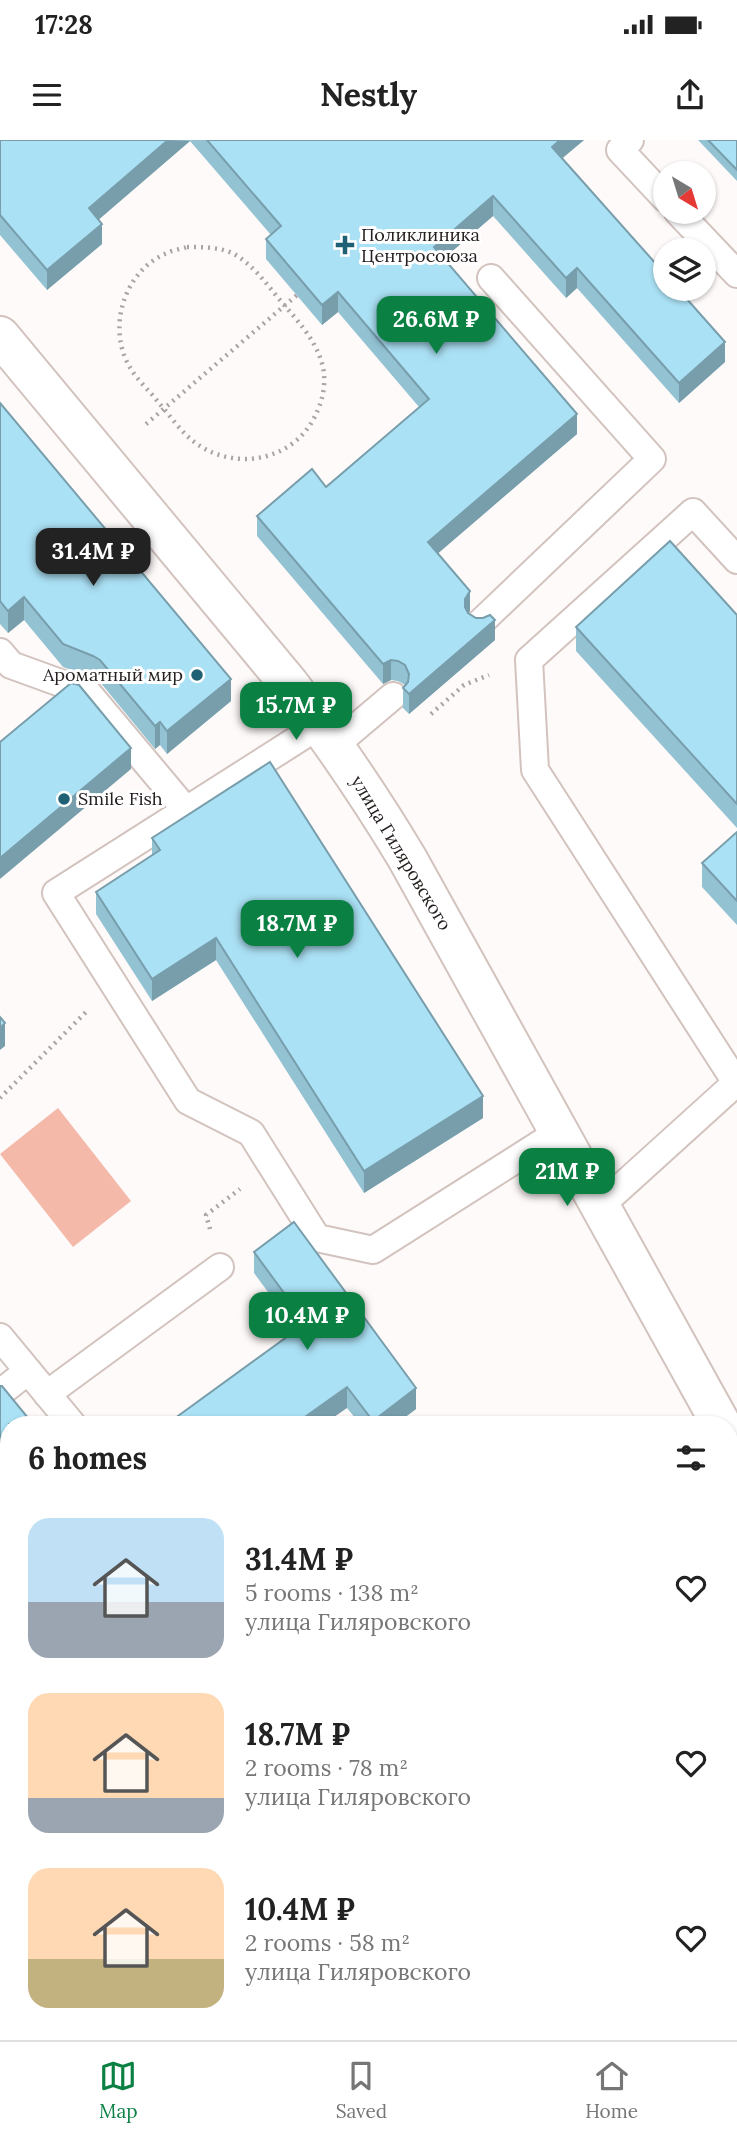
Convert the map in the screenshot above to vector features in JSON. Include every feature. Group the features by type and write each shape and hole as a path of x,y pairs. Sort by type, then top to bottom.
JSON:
{"street":[{"name":"улица Гиляровского","path":"0,336 290,685 374,802 718,1416"}],"lane":[{"path":"630,140 620,150 653,185"},
{"path":"689,224 737,274"},
{"path":"480,623 652,459 491,278"},
{"path":"600,1206 737,1084 535,769 529,660 693,512 737,560"},
{"path":"0,652 11,665 88,693 186,810"},
{"path":"393,696 328,735 186,810 56,893 188,1101 251,1133 317,1238 373,1250 559,1132"},
{"path":"47,1394 220,1267"},
{"path":"0,1337 65,1416"},
{"path":"0,1394 28,1371"}],"path":[{"path":"187,247 211,247 232,253 251,266 312,337 321,358 324,381 321,403 311,424 296,441 277,453 255,459 233,459 211,453 191,440 164,408 131,369 122,348 118,326 122,303 132,283 146,266 165,253 187,247"},
{"path":"146,424 297,295"},
{"path":"423,721 464,684 529,660"},
{"path":"0,1098 113,984"},
{"path":"220,1267 206,1215 271,1165"}],"shaded area":[{"path":"58,1108 131,1201 73,1247 0,1154"}],"building":[{"path":"0,140 168,140 89,208 102,224 47,270 0,215"},
{"path":"207,140 560,140 552,147 653,261 653,301 689,301 725,342 679,383 577,268 566,278 493,196 434,247 577,414 428,542 470,591 465,599 468,613 476,618 490,615 495,620 409,694 403,688 408,682 409,674 405,665 391,660 383,664 257,516 312,469 326,487 429,399 338,292 322,305 266,239 281,226"},
{"path":"708,140 737,140 737,170"},
{"path":"0,403 231,679 167,731 160,722 155,726 100,660 63,644 24,597 8,611 0,601"},
{"path":"670,541 737,615 737,804 576,627"},
{"path":"71,683 79,685 131,748 0,858 0,742"},
{"path":"270,762 483,1096 364,1171 216,938 152,979 96,892 160,850 152,838"},
{"path":"737,832 737,901 702,863"},
{"path":"294,1222 416,1388 380,1416 369,1416 347,1387 306,1416 178,1416 306,1323 254,1252"},
{"path":"0,1386 2,1386 26,1416 0,1416"}],"place":[{"name":"Поликлиника Центросоюза","path":"345,245"},
{"name":"Ароматный мир","path":"197,675"},
{"name":"Smile Fish","path":"64,799"}]}
